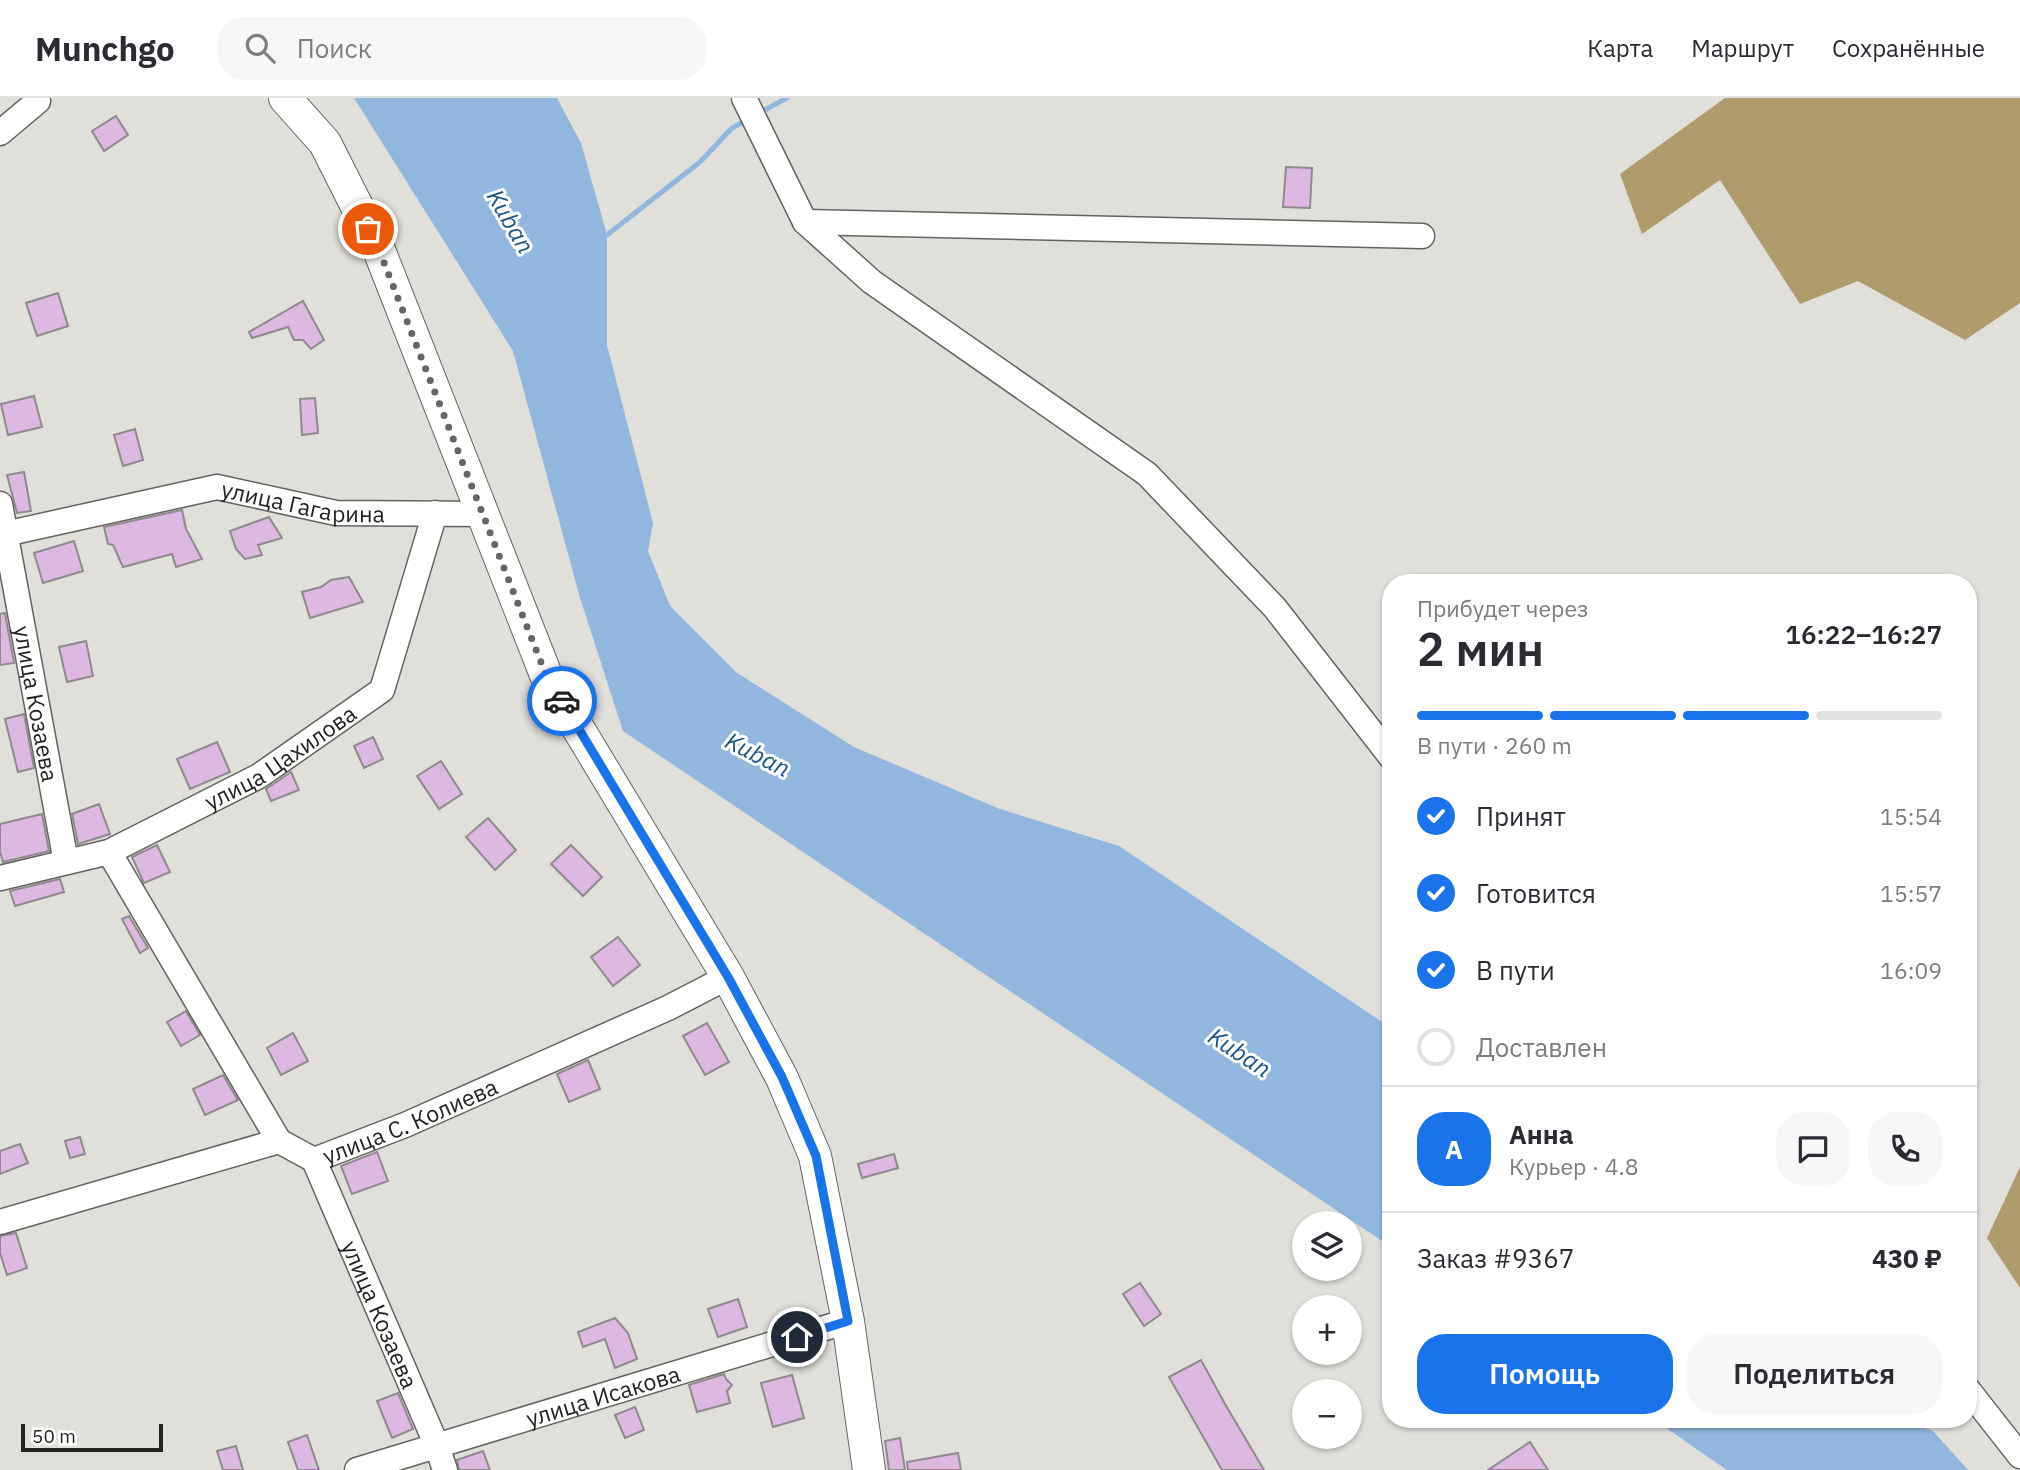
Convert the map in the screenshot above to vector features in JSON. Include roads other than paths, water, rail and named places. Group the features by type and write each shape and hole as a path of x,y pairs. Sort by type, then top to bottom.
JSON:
{"main road":[{"path":"285,98 325,143 379,250 546,675 728,977 782,1077 816,1156 848,1321 869,1470"}],"street":[{"path":"744,98 805,222 872,282 1147,474 1275,608 1382,745"},
{"path":"0,133 38,101"},
{"path":"805,222 1422,236"},
{"name":"улица Гагарина","path":"3,534 217,487 336,513 484,514"},
{"name":"улица Козаева","path":"0,504 3,534 66,862"},
{"name":"улица Цахилова","path":"0,878 109,852 259,776 382,690 435,513"},
{"path":"0,1222 279,1141 109,852"},
{"name":"улица С. Колиева","path":"279,1141 314,1160 430,1114 668,1008 728,977"},
{"name":"улица Козаева","path":"314,1160 445,1470"},
{"name":"улица Исакова","path":"357,1470 848,1321"},
{"path":"1977,1401 2020,1456"}],"water":[{"name":"Kuban","path":"354,98 557,98 581,143 607,235 607,345 653,523 648,551 670,606 737,673 854,747 1000,809 1119,846 1382,1022 1382,1241 1362,1228 1362,1211 1337,1211 623,731 580,598 513,351"},
{"path":"1666,1428 1925,1428 1933,1431 1968,1470 1727,1470"}],"waterway":[{"path":"759,113 787,98"},
{"path":"603,236 700,162 732,128 747,120"}]}
